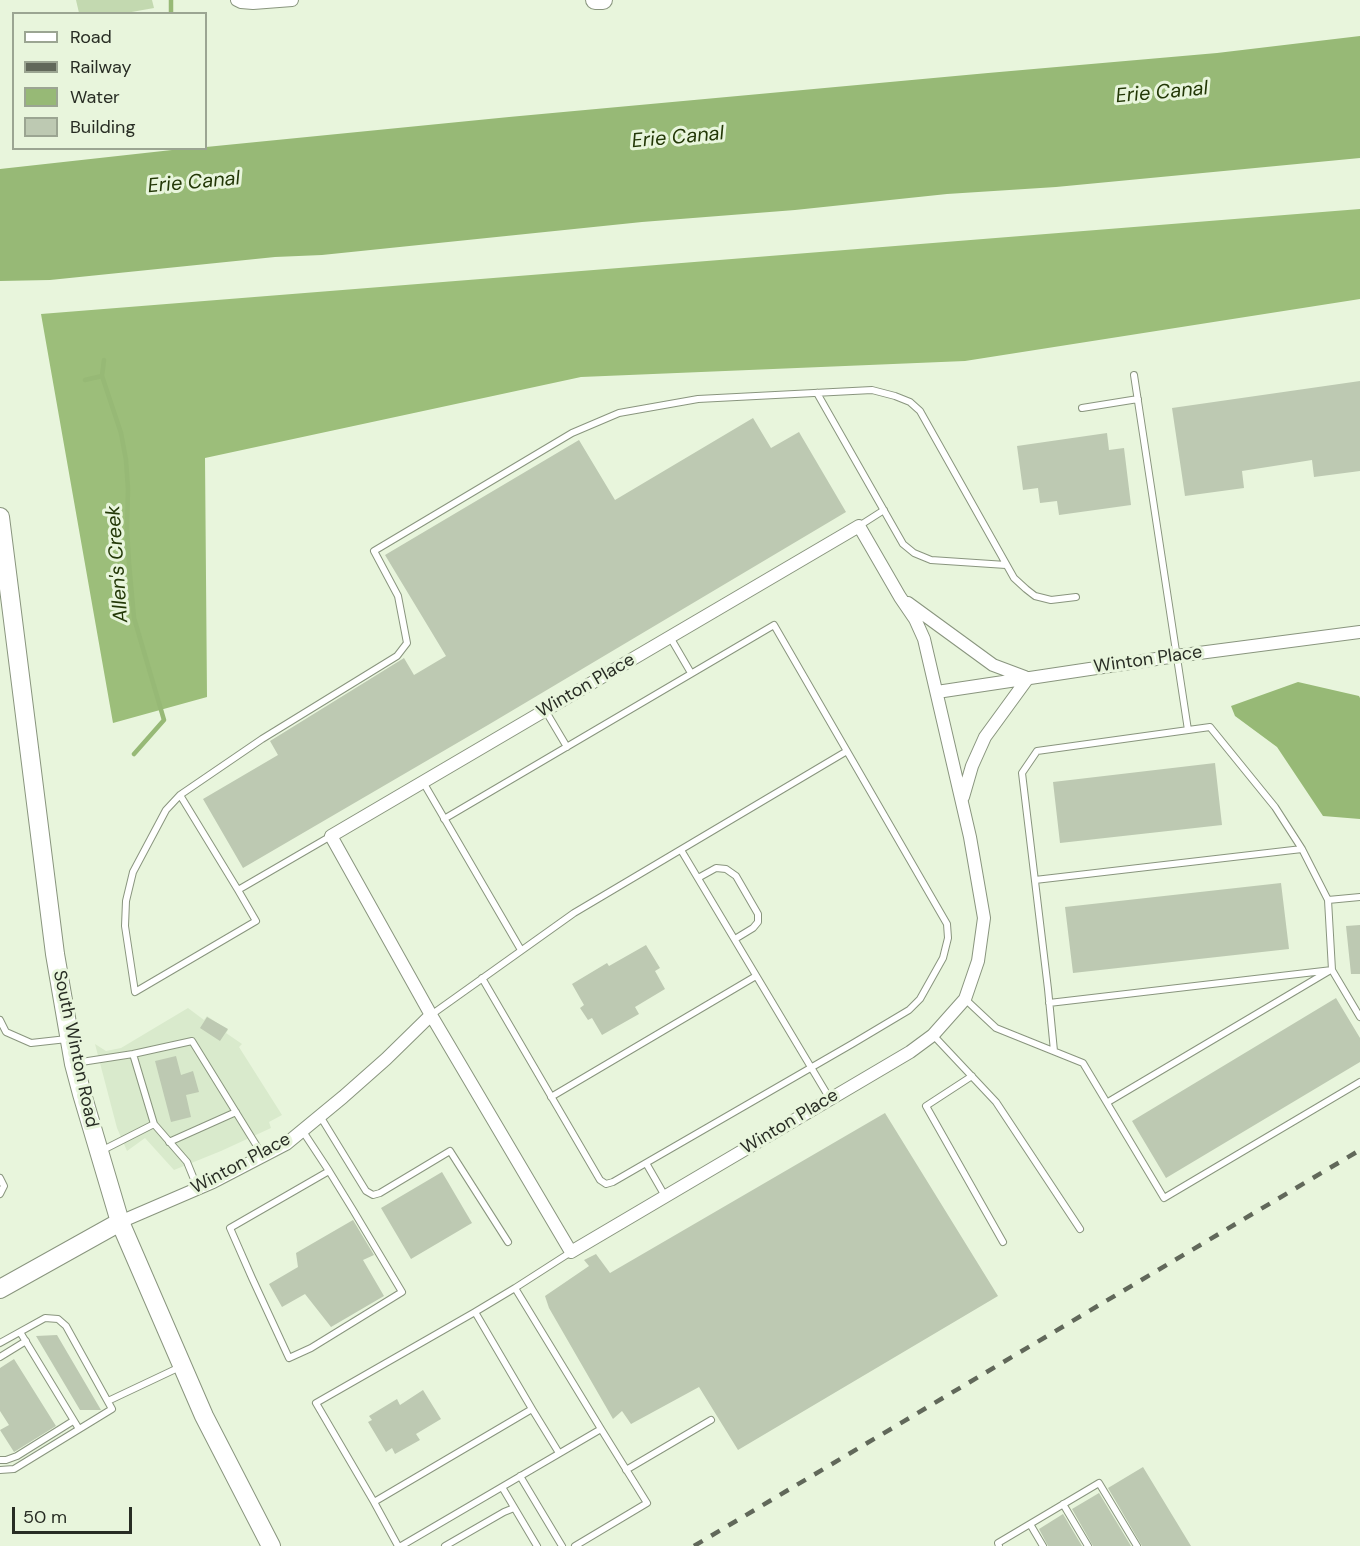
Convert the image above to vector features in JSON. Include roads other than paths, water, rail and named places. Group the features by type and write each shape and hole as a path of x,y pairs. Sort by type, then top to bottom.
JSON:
{"main road":[{"path":"595,0 603,0"},
{"name":"South Winton Road","path":"0,518 55,954 74,1064 120,1221 204,1416 271,1546"},
{"path":"0,1289 120,1221"}],"street":[{"path":"237,0 253,3 292,0"},
{"name":"Winton Place","path":"331,836 859,525 915,619 924,639 937,692 970,837 984,918 978,961 965,999 933,1035 910,1052 571,1252"},
{"path":"900,597 993,665 1028,678 985,737 972,766 962,801"},
{"name":"Winton Place","path":"937,692 1176,656 1360,632"},
{"path":"331,836 431,1015 571,1252"},
{"name":"Winton Place","path":"120,1221 198,1189 286,1144 386,1059 431,1015"}],"lane":[{"path":"1134,375 1188,730"},
{"path":"180,795 256,921 135,992 125,926 126,901 133,872 166,810 180,795 262,739 397,656 406,643 398,596 374,551 572,433 618,413 698,399 872,390 910,402 920,411 1014,578 1035,596 1051,600 1076,597"},
{"path":"818,393 903,544 914,553 931,560 1006,565"},
{"path":"1082,408 1138,399"},
{"path":"859,525 884,510"},
{"path":"444,819 774,625 947,924 948,938 943,958 915,1005 811,1068 614,1182 606,1184 600,1180 482,978"},
{"path":"669,636 691,674"},
{"path":"545,710 567,747"},
{"path":"1054,1051 1022,773 1036,751 1188,730 1210,728 1275,807 1302,849 1328,900 1332,970 1360,1017"},
{"path":"431,1015 574,913 847,751"},
{"path":"422,782 521,950"},
{"path":"238,890 331,836"},
{"path":"681,849 830,1099"},
{"path":"1035,880 1302,849"},
{"path":"698,878 716,868 726,869 736,876 758,914 758,922 753,928 735,939"},
{"path":"1328,900 1360,897"},
{"path":"1049,1003 1332,970"},
{"path":"1107,1102 1332,970"},
{"path":"551,1097 756,975"},
{"path":"965,999 996,1028 1083,1063 1164,1198 1360,1082"},
{"path":"0,1020 3,1030 31,1043 71,1039"},
{"path":"933,1035 996,1102 1080,1229"},
{"path":"74,1064 192,1041 263,1156"},
{"path":"133,1054 154,1124 187,1162 198,1189"},
{"path":"972,1076 926,1106 1004,1242"},
{"path":"169,1142 236,1112"},
{"path":"320,1115 366,1191 373,1195 450,1151 508,1242"},
{"path":"99,1152 154,1124"},
{"path":"302,1130 329,1171 353,1209 402,1292 311,1348 289,1358 230,1227 329,1171"},
{"path":"646,1163 665,1196"},
{"path":"0,1178 4,1186 0,1194"},
{"path":"571,1252 475,1312 316,1403 400,1546 601,1429"},
{"path":"515,1288 647,1503 575,1546"},
{"path":"475,1312 559,1453"},
{"path":"0,1343 45,1318 58,1320 66,1326 112,1409 14,1469 0,1470"},
{"path":"20,1332 79,1430"},
{"path":"0,1357 26,1341"},
{"path":"108,1401 182,1366"},
{"path":"374,1502 532,1409"},
{"path":"626,1470 711,1419"},
{"path":"0,1460 17,1456 74,1421"},
{"path":"520,1476 562,1546"},
{"path":"999,1546 998,1543 1099,1483 1137,1546"},
{"path":"502,1487 537,1546"},
{"path":"1063,1504 1088,1546"},
{"path":"445,1546 514,1508"},
{"path":"1030,1524 1043,1546"}],"water":[{"name":"Erie Canal","path":"1360,36 1360,158 1056,187 947,194 795,210 642,222 50,280 0,281 0,169 172,150 207,150 207,147 509,117 1217,53"},
{"path":"1298,682 1360,698 1360,819 1323,816 1277,747 1235,716 1231,706"}],"waterway":[{"name":"Allen's Creek","path":"171,0 171,12"},
{"name":"Allen's Creek","path":"104,360 102,376 121,433 126,460 127,529 134,618 164,720 134,754"},
{"path":"85,380 102,376"}],"railway":[{"path":"694,1546 1360,1150"}]}
